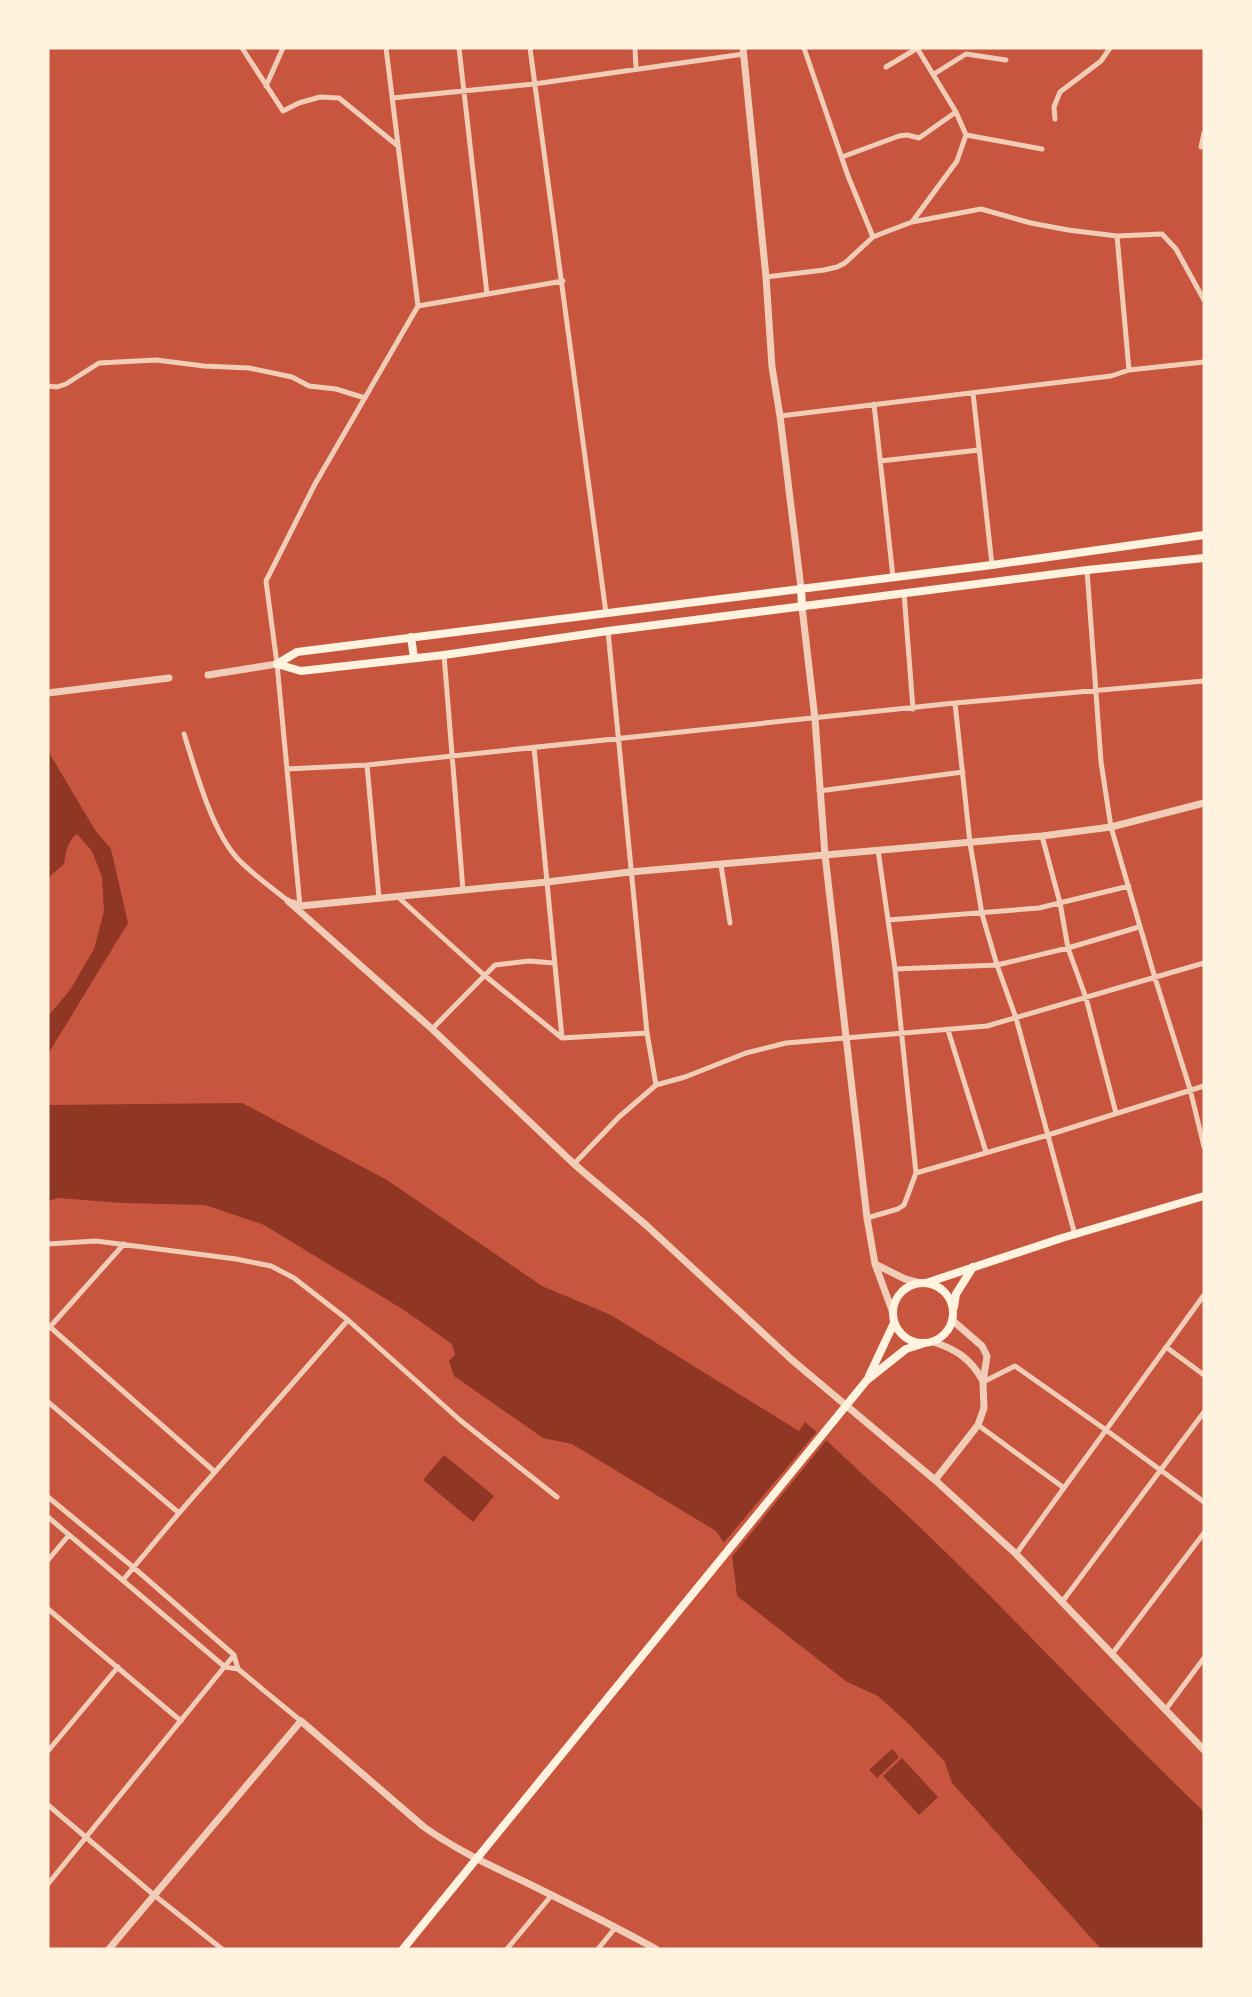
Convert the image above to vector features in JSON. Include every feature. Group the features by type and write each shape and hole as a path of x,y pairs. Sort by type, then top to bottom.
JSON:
{"highway":[{"path":"277,664 297,652 1086,553 1204,535"},
{"path":"1086,553 1087,570"},
{"path":"277,664 301,671 444,655 802,606 1087,570 1204,558"},
{"path":"801,588 802,606"},
{"path":"606,613 608,631"},
{"path":"411,638 414,658"}],"main road":[{"path":"929,1342 915,1342 906,1338 894,1323 893,1313 898,1296 911,1285 1204,1196"},
{"path":"867,1380 906,1349 929,1342 948,1329 952,1320 956,1294 974,1266"},
{"path":"923,1283 936,1286 944,1292 953,1310"},
{"path":"403,1949 856,1395 867,1380 894,1323"}],"street":[{"path":"242,48 283,111 299,103 320,97 339,98 398,146"},
{"path":"266,86 283,48"},
{"path":"300,906 277,664 266,581 315,484 418,306 386,48"},
{"path":"459,48 487,294"},
{"path":"530,48 606,613"},
{"path":"635,48 636,69"},
{"path":"804,48 873,237"},
{"path":"886,67 916,48 956,112 966,135 957,161 912,222"},
{"path":"1055,119 1054,107 1060,92 1101,60 1110,48"},
{"path":"392,98 534,84 744,51 766,277 772,367 801,588"},
{"path":"934,74 966,54 1006,60"},
{"path":"842,157 899,136 919,138 956,112"},
{"path":"1201,147 1204,133"},
{"path":"966,135 1042,149"},
{"path":"766,277 837,267 845,263 873,237 912,222 981,209 1030,223 1117,236 1158,234 1165,236 1176,249 1204,300"},
{"path":"1117,236 1129,370"},
{"path":"418,306 563,281"},
{"path":"48,386 57,387 66,384 99,363 156,360 204,366 249,368 292,377 309,386 336,389 365,398"},
{"path":"780,416 1111,376 1129,370 1204,362"},
{"path":"973,393 992,565"},
{"path":"874,404 893,576"},
{"path":"880,461 979,450"},
{"path":"1087,570 1101,762 1111,828 1139,927 1190,1089 1204,1147"},
{"path":"904,593 913,709"},
{"path":"802,606 815,719 825,855 867,1218 875,1264 893,1313"},
{"path":"608,631 647,1033 656,1085"},
{"path":"444,655 463,890"},
{"path":"208,675 277,664"},
{"path":"49,693 169,678"},
{"path":"287,769 367,765 955,703 1204,681"},
{"path":"955,703 970,843 982,914 1016,1018 1074,1235"},
{"path":"183,734 223,837 237,858 432,1029 574,1164 646,1225 792,1360 935,1480 1016,1554 1204,1750"},
{"path":"534,747 562,1038"},
{"path":"367,765 379,898"},
{"path":"819,791 963,772"},
{"path":"288,901 300,906 630,872 1042,836 1111,828 1204,803"},
{"path":"1042,836 1060,903 1068,948 1086,998 1116,1113"},
{"path":"867,1218 904,1205 916,1173 895,969 878,850"},
{"path":"721,865 730,923"},
{"path":"888,920 1039,908 1129,886"},
{"path":"398,897 484,975 562,1038 647,1033"},
{"path":"895,969 997,965 1068,948 1139,927"},
{"path":"432,1029 495,965 529,962 554,963"},
{"path":"574,1164 619,1117 656,1085 685,1077 746,1053 786,1043 987,1026 1204,963"},
{"path":"948,1030 986,1152"},
{"path":"916,1173 1204,1086"},
{"path":"48,1244 96,1241 236,1259 271,1266 294,1278 348,1320 461,1421 557,1497"},
{"path":"124,1244 49,1328 215,1472"},
{"path":"875,1264 905,1279 923,1283"},
{"path":"1016,1554 1204,1295"},
{"path":"123,1580 348,1320"},
{"path":"935,1480 978,1425 984,1408 983,1382 987,1363 982,1346 952,1320"},
{"path":"929,1342 954,1349 973,1364 983,1382"},
{"path":"1167,1347 1204,1374"},
{"path":"983,1382 1015,1366 1204,1502"},
{"path":"48,1402 179,1513"},
{"path":"1062,1602 1204,1412"},
{"path":"978,1425 1064,1488"},
{"path":"48,1497 234,1655 238,1669"},
{"path":"48,1517 225,1667 238,1669 424,1827 445,1842 656,1949"},
{"path":"1112,1654 1204,1533"},
{"path":"48,1560 69,1535"},
{"path":"48,1609 181,1721"},
{"path":"48,1884 234,1655"},
{"path":"1166,1709 1204,1658"},
{"path":"48,1751 118,1667"},
{"path":"109,1949 301,1721"},
{"path":"48,1804 154,1895 222,1949"},
{"path":"507,1949 551,1896"},
{"path":"598,1949 616,1927"},
{"path":"207,1949 213,1942"}],"shaded area":[{"path":"48,751 95,830 111,849 128,923 48,1054 48,1016 70,990 94,949 104,911 102,877 92,851 77,834 69,844 64,864 51,875 48,882"},
{"path":"242,1103 387,1180 542,1286 611,1315 799,1431 805,1422 815,1430 964,1570 1204,1812 1204,1949 1101,1949 952,1783 945,1762 910,1725 878,1696 847,1682 737,1596 732,1555 716,1531 572,1444 543,1438 454,1376 449,1361 455,1355 452,1344 404,1310 264,1225 205,1205 123,1203 58,1198 48,1201 48,1105"},
{"path":"444,1455 494,1496 473,1522 423,1480"},
{"path":"892,1749 899,1757 877,1778 869,1770"},
{"path":"902,1758 938,1797 919,1815 883,1776"}],"pier":[{"path":"819,1429 829,1437 730,1559 722,1545"}]}
